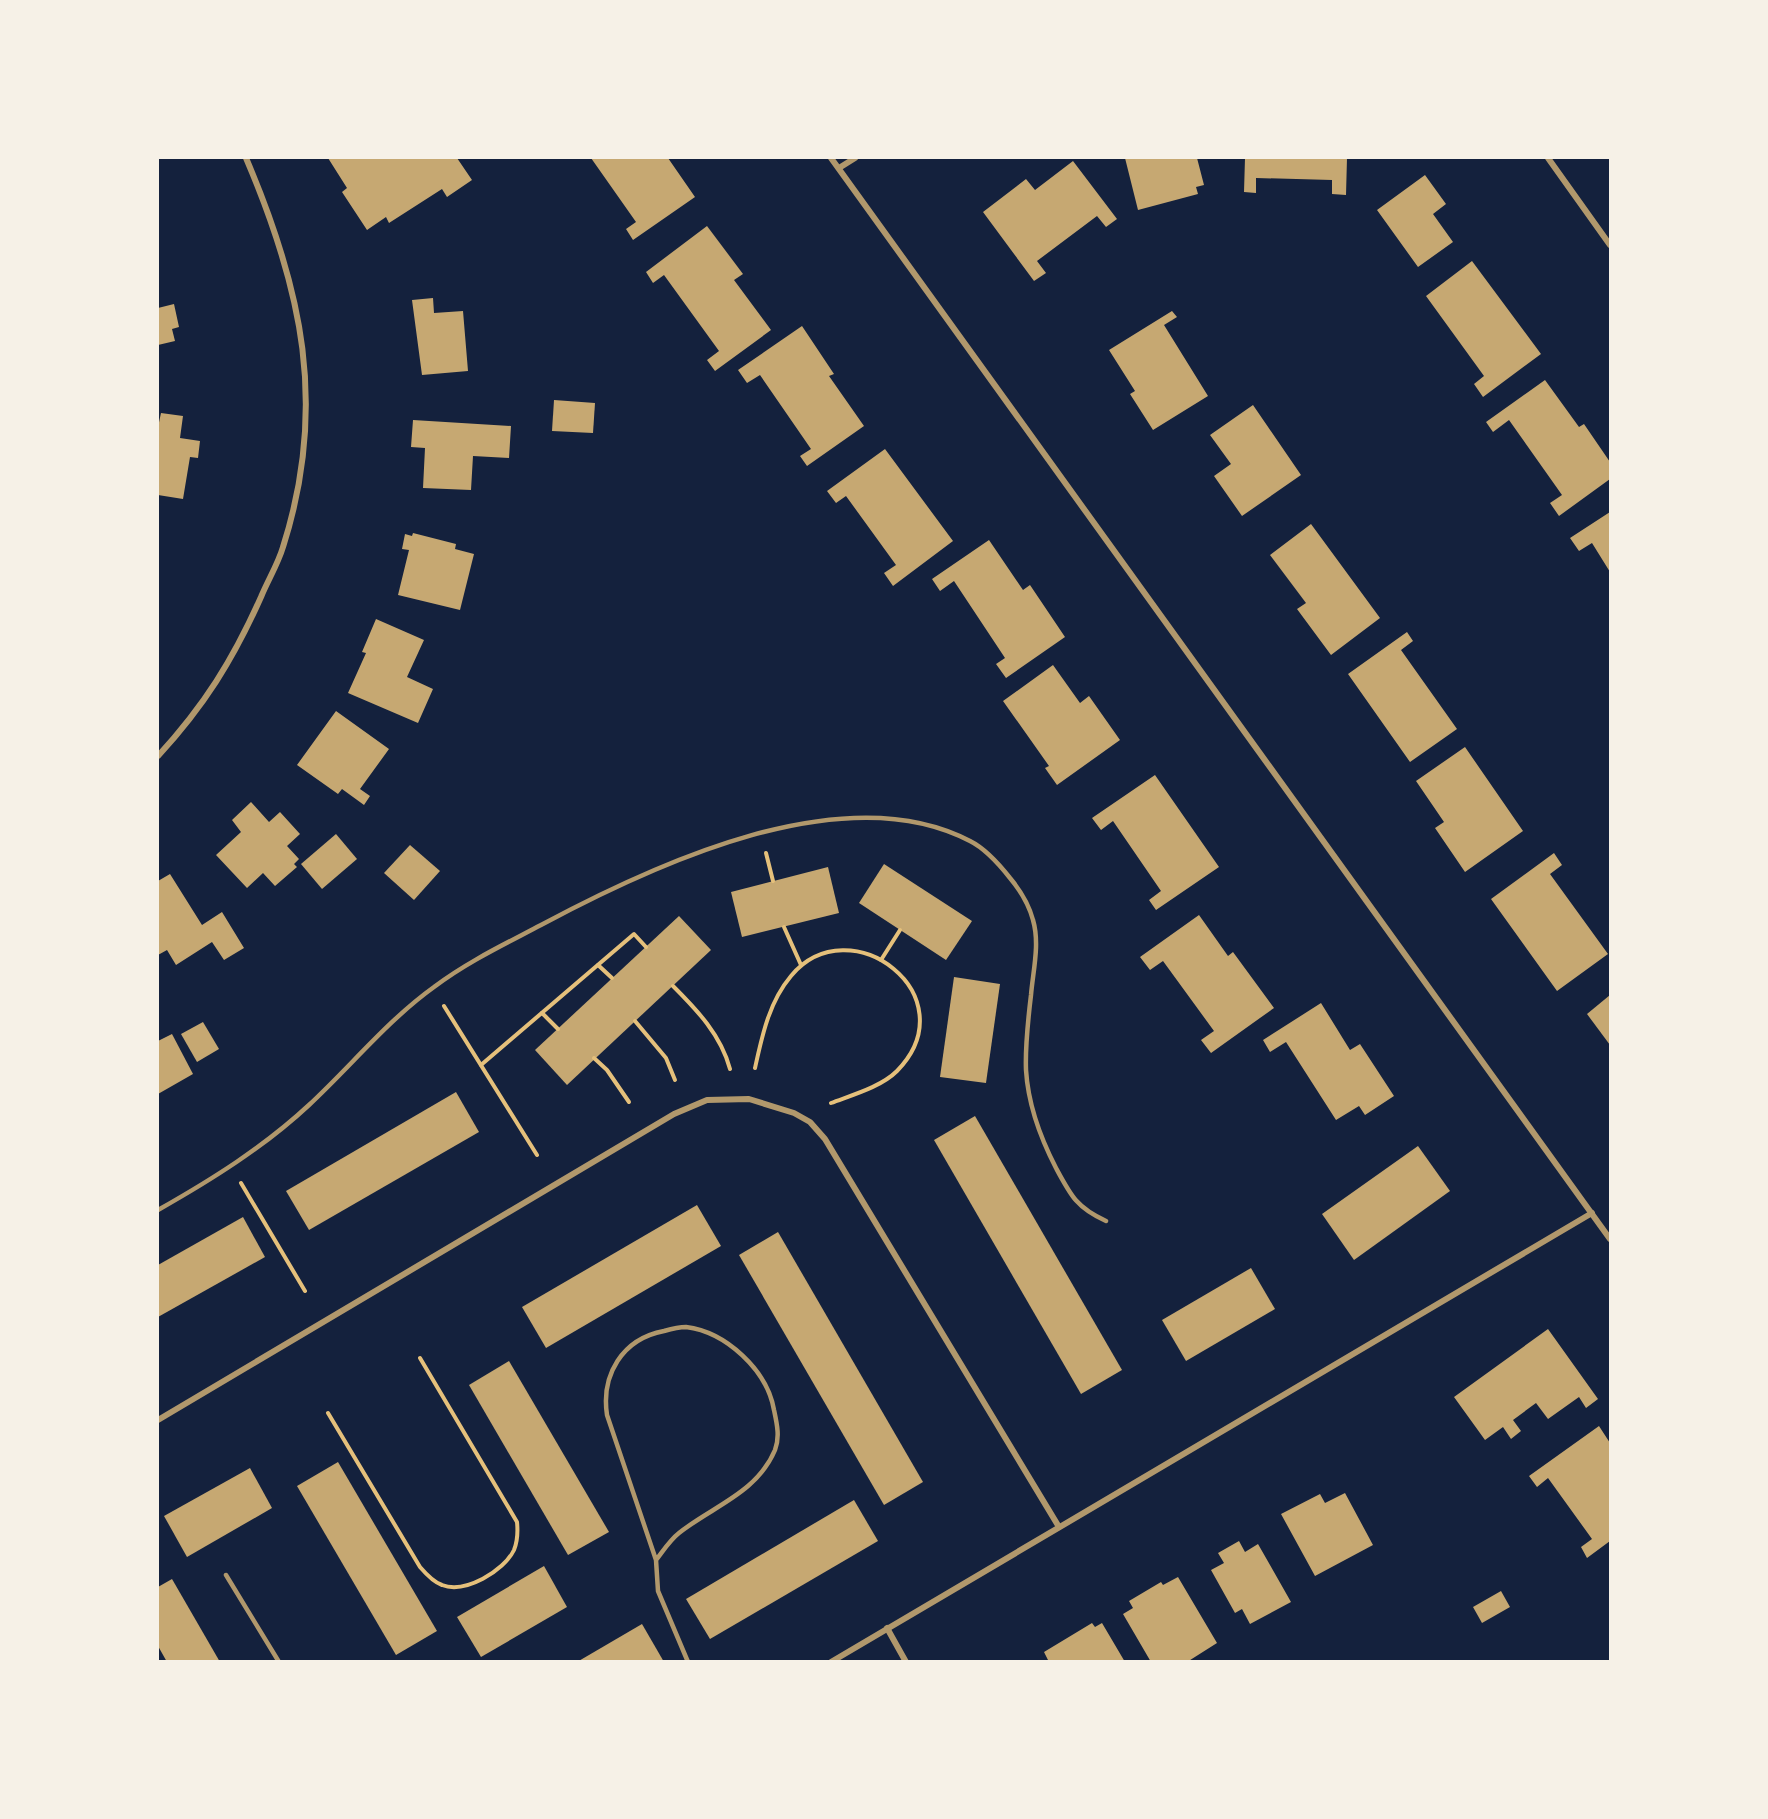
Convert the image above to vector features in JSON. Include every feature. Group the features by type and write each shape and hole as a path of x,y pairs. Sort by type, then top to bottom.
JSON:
{"street":[{"path":"158,756 210,694 250,621 283,549 303,464 305,370 293,289 275,230 246,158"},
{"path":"831,158 1611,1239"},
{"path":"839,168 855,158"},
{"path":"1548,158 1611,245"},
{"path":"158,1420 674,1114 707,1100 749,1099 794,1113 810,1122 825,1139 849,1175 1059,1527"},
{"path":"831,1662 1592,1213"},
{"path":"887,1628 906,1662"}],"lane":[{"path":"158,1210 237,1162 308,1106 362,1050 433,987 492,951 582,903 693,855 760,832 820,822 892,818 936,826 974,843 998,863 1020,890 1034,920 1036,950 1026,1041 1026,1074 1032,1105 1047,1150 1068,1190 1077,1204 1106,1221"},
{"path":"656,1560 678,1534 749,1488 762,1473 771,1457 779,1433 773,1400 744,1356 703,1331 684,1327 655,1332 638,1340 619,1356 606,1381 604,1396 607,1415 656,1560 658,1592 688,1662"},
{"path":"226,1575 279,1662"}],"path":[{"path":"784,927 801,965"},
{"path":"881,960 900,930"},
{"path":"481,1065 634,934 646,947"},
{"path":"755,1068 770,1010 791,975 801,965 817,956 833,951 869,955 881,960 897,970 911,988 918,1002 919,1029 913,1046 895,1073 831,1103"},
{"path":"598,965 612,978"},
{"path":"673,986 689,1002 719,1040 730,1069"},
{"path":"433,987 537,1155"},
{"path":"542,1012 558,1029"},
{"path":"635,1021 666,1058 675,1080"},
{"path":"594,1059 607,1070 629,1102"},
{"path":"239,1179 305,1291"},
{"path":"328,1413 420,1567 430,1578 442,1585 455,1588 467,1586 497,1568 514,1550 518,1536 517,1522 420,1358"}],"building":[{"path":"328,158 457,158 472,180 447,197 442,189 389,223 386,217 367,230 342,192 347,188"},
{"path":"591,158 668,158 695,197 633,240 626,229 636,222"},
{"path":"1125,158 1197,158 1204,185 1196,187 1198,194 1138,210"},
{"path":"1245,158 1347,158 1346,195 1332,194 1332,180 1256,178 1256,193 1244,192"},
{"path":"1073,161 1117,219 1106,227 1097,216 1037,261 1046,273 1034,281 983,212 1026,179 1035,190"},
{"path":"1425,175 1446,204 1433,214 1453,242 1418,267 1377,210"},
{"path":"707,226 743,274 734,280 771,330 715,371 707,360 719,351 664,275 653,283 646,272"},
{"path":"1472,261 1541,354 1483,397 1474,384 1484,376 1426,296"},
{"path":"433,298 434,313 463,311 468,371 422,375 412,300"},
{"path":"174,304 179,327 172,329 175,341 158,345 158,308"},
{"path":"1172,311 1177,317 1164,325 1208,396 1153,430 1130,394 1135,391 1109,350"},
{"path":"802,326 834,374 829,376 864,426 807,466 800,456 811,449 760,375 747,383 738,370"},
{"path":"1545,380 1579,427 1584,424 1610,462 1610,479 1559,516 1550,503 1562,495 1509,420 1493,432 1486,422"},
{"path":"554,400 595,403 593,433 552,431"},
{"path":"1253,405 1301,475 1242,516 1214,476 1231,464 1210,435"},
{"path":"161,413 183,416 180,438 200,441 198,458 190,457 183,499 158,495 158,427"},
{"path":"413,420 511,426 509,458 473,456 471,490 423,488 425,448 411,447"},
{"path":"885,449 953,541 893,586 884,573 896,565 846,496 836,503 827,491"},
{"path":"1610,512 1610,572 1592,543 1579,551 1570,538"},
{"path":"1311,524 1380,618 1331,655 1297,609 1306,603 1270,555"},
{"path":"413,533 456,544 455,549 474,554 460,610 398,595 409,550 402,549 405,534 412,536"},
{"path":"989,540 1023,590 1030,585 1065,637 1006,678 996,664 1005,658 954,581 940,591 932,579"},
{"path":"376,619 424,640 407,677 433,689 418,723 348,693 366,653 362,652"},
{"path":"1407,632 1413,641 1401,650 1457,729 1410,762 1348,674"},
{"path":"1053,665 1080,703 1089,696 1120,740 1057,785 1045,768 1049,766 1003,701"},
{"path":"336,711 389,749 360,789 370,796 364,805 342,789 338,794 297,765"},
{"path":"1465,747 1523,831 1465,872 1435,828 1444,822 1416,781"},
{"path":"1155,775 1219,867 1156,910 1149,900 1161,891 1113,821 1101,830 1092,818"},
{"path":"251,802 269,822 280,812 300,834 287,846 299,859 294,864 297,867 275,886 263,873 247,888 216,855 241,832 232,820"},
{"path":"336,834 357,859 322,889 301,864"},
{"path":"410,845 440,871 414,900 384,873"},
{"path":"1554,853 1562,865 1550,874 1608,954 1557,991 1491,899"},
{"path":"884,864 972,921 946,960 859,903"},
{"path":"828,867 839,913 742,937 731,892"},
{"path":"170,874 202,925 222,912 244,948 224,960 212,942 176,965 167,950 158,955 158,881"},
{"path":"1199,915 1228,956 1233,952 1274,1008 1211,1053 1201,1040 1214,1031 1163,961 1150,970 1140,957"},
{"path":"679,916 711,950 567,1085 535,1050"},
{"path":"954,977 1000,984 986,1083 940,1077"},
{"path":"1610,995 1610,1045 1587,1014"},
{"path":"1321,1003 1350,1050 1360,1044 1394,1096 1365,1115 1359,1106 1336,1120 1286,1042 1270,1052 1263,1040"},
{"path":"203,1022 219,1049 197,1062 181,1034"},
{"path":"172,1034 193,1074 158,1094 158,1041"},
{"path":"456,1092 479,1132 309,1230 286,1191"},
{"path":"975,1116 1122,1370 1081,1394 934,1140"},
{"path":"1418,1146 1450,1191 1354,1260 1322,1214"},
{"path":"697,1205 721,1246 546,1348 522,1307"},
{"path":"243,1217 265,1257 158,1317 158,1265"},
{"path":"778,1232 923,1482 884,1505 739,1255"},
{"path":"1251,1268 1275,1309 1186,1361 1162,1320"},
{"path":"1548,1329 1598,1399 1586,1408 1579,1397 1548,1419 1536,1403 1513,1420 1521,1431 1511,1439 1503,1427 1485,1440 1454,1397"},
{"path":"509,1361 609,1532 568,1555 469,1385"},
{"path":"1599,1426 1610,1443 1610,1541 1587,1558 1581,1547 1592,1539 1548,1478 1537,1487 1529,1476"},
{"path":"338,1462 437,1631 396,1655 297,1486"},
{"path":"250,1468 272,1508 187,1557 164,1516"},
{"path":"1345,1493 1373,1545 1315,1576 1281,1514 1320,1494 1325,1503"},
{"path":"854,1500 878,1541 710,1639 686,1599"},
{"path":"1239,1541 1245,1552 1258,1544 1291,1602 1250,1624 1242,1609 1235,1613 1211,1570 1224,1563 1218,1553"},
{"path":"544,1566 567,1607 481,1657 457,1617"},
{"path":"1178,1577 1217,1643 1187,1662 1151,1662 1123,1614 1133,1608 1129,1601 1161,1582 1163,1585"},
{"path":"172,1579 220,1662 167,1662 158,1646 158,1587"},
{"path":"1501,1591 1510,1607 1482,1623 1473,1607"},
{"path":"1092,1623 1095,1627 1102,1623 1125,1662 1049,1662 1044,1652"},
{"path":"642,1624 664,1662 577,1662"}]}
